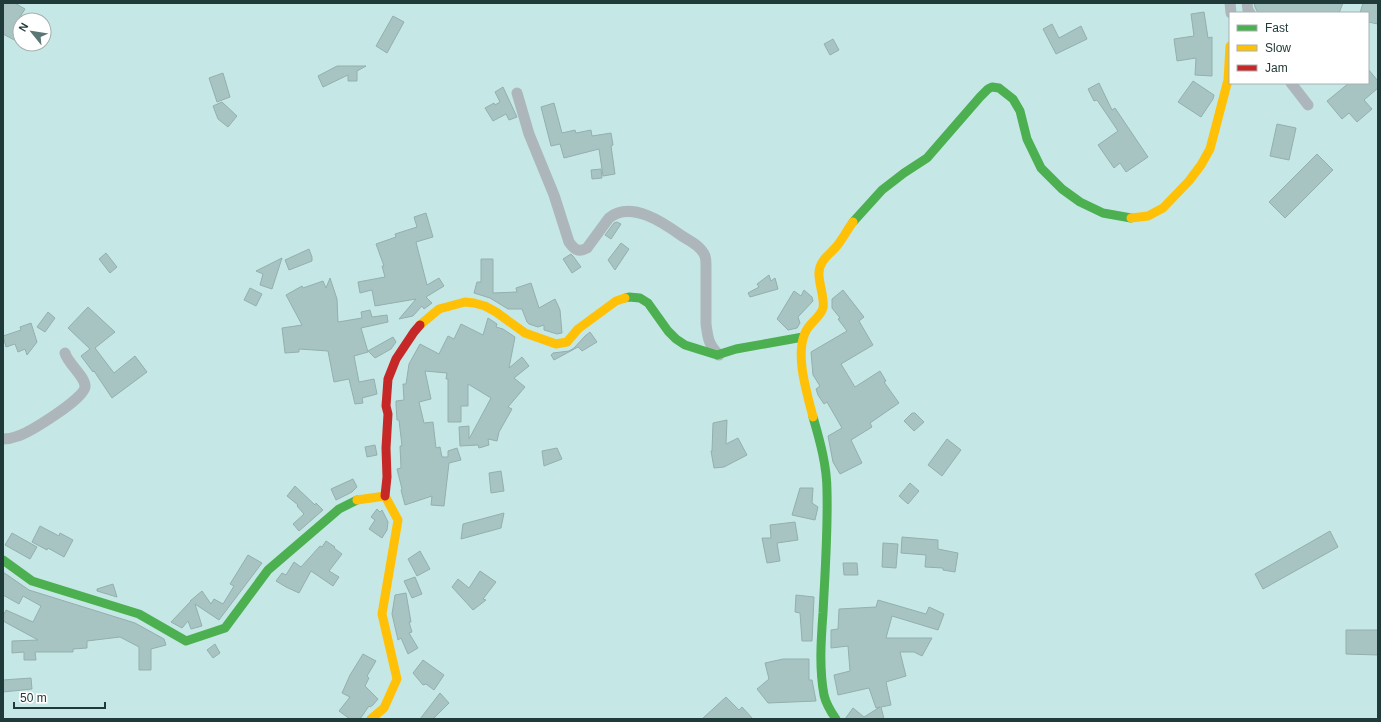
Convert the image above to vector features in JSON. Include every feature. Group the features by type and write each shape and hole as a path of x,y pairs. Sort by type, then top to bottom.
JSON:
{"street":[{"path":"836,719 828,709 824,696 822,680 821,648 827,535 827,489 822,450 804,377 801,348 803,337 823,307 819,271 825,257 836,247 854,220 866,206 882,190 927,158 980,97 992,87 999,88 1013,99 1020,110 1027,139 1041,168 1062,189 1080,202 1103,213 1133,218 1148,216 1163,208 1178,194 1201,165 1210,149 1228,80 1229,63"},
{"path":"1292,84 1308,104"},
{"path":"517,93 529,134 554,195 569,242 573,248 578,251 582,251 587,248 613,214 626,212 638,213 653,217 695,244 705,256 706,324 709,342 719,355"},
{"path":"372,719 384,708 397,679 382,614 398,520 385,496 387,477 386,448 388,414 386,406 388,379 396,360 411,337 424,321 439,309 465,302 485,306 525,333 556,344 567,342 578,329 616,301 623,297 638,297 651,304 676,340 686,345 719,355 732,350 803,337"},
{"path":"3,439 19,436 36,428 76,400 83,393 86,388 85,383 65,353"},
{"path":"3,560 32,581 139,614 186,641 225,628 268,570 339,509 357,500 385,496"}],"building":[{"path":"3,3 15,3 25,9 23,12 12,12 12,39 3,34"},
{"path":"1254,3 1343,3 1339,12 1258,12"},
{"path":"1363,3 1378,3 1378,24 1369,22 1369,12 1360,12"},
{"path":"1204,12 1208,38 1212,37 1212,76 1195,75 1196,58 1177,61 1174,39 1194,36 1191,14"},
{"path":"393,16 404,22 387,53 376,46"},
{"path":"1052,24 1059,38 1081,26 1087,39 1056,54 1043,29"},
{"path":"833,39 839,50 830,55 824,44"},
{"path":"337,66 366,66 357,71 357,81 348,81 348,75 323,87 318,76"},
{"path":"1369,70 1378,81 1378,88 1364,100 1372,109 1357,122 1349,113 1342,119 1327,101 1348,84 1369,84"},
{"path":"223,73 230,97 217,102 209,78"},
{"path":"1193,81 1214,95 1201,117 1178,102"},
{"path":"1099,83 1112,110 1115,108 1148,157 1126,172 1120,163 1114,168 1098,145 1118,131 1097,100 1094,101 1088,89"},
{"path":"503,87 517,117 509,120 506,114 493,121 485,108 494,103 495,105 500,102 495,92"},
{"path":"222,102 237,116 228,127 218,119 213,106"},
{"path":"554,103 562,133 575,130 576,133 591,130 592,136 611,133 613,145 611,146 615,174 603,176 599,149 564,158 560,144 551,146 541,107"},
{"path":"1277,124 1296,128 1289,160 1270,156"},
{"path":"1317,154 1333,170 1285,218 1269,202"},
{"path":"601,169 602,178 592,179 591,170"},
{"path":"426,213 433,237 416,242 427,285 439,278 444,286 426,297 432,303 424,309 422,306 413,316 399,319 416,299 375,306 372,290 360,293 358,282 385,277 382,266 384,266 376,244 396,237 395,234 417,227 414,217"},
{"path":"617,222 621,224 611,239 605,235 614,223"},
{"path":"621,243 629,249 615,270 608,260"},
{"path":"309,249 312,261 289,270 285,260"},
{"path":"106,253 117,267 110,273 99,259"},
{"path":"571,254 581,267 572,273 563,259"},
{"path":"282,258 272,289 260,285 263,274 256,271"},
{"path":"481,259 493,259 493,293 517,292 516,288 531,283 539,308 555,299 560,310 562,333 557,334 544,330 544,325 538,327 529,324 522,309 508,309 490,298 474,293 477,282 481,282"},
{"path":"769,275 771,281 775,278 778,289 750,297 748,293 759,287 757,284"},
{"path":"330,278 337,299 338,322 362,318 361,312 370,310 372,317 387,315 388,322 361,328 368,352 354,356 359,382 374,379 377,394 362,398 363,403 355,404 349,379 334,382 328,351 299,349 299,352 285,353 282,328 302,325 286,295 302,286 303,288 323,281 326,288"},
{"path":"250,288 262,294 256,306 244,300"},
{"path":"804,290 812,297 813,301 798,317 800,323 797,328 788,330 777,319 794,291 801,296"},
{"path":"843,290 864,317 859,321 873,345 841,364 855,387 880,371 886,381 884,382 899,403 870,423 872,427 851,440 862,463 840,474 833,462 828,436 842,428 827,402 824,404 818,395 816,389 820,386 813,375 811,352 847,331 838,319 840,318 832,308 832,299"},
{"path":"88,307 115,332 95,348 114,373 135,356 147,372 112,398 94,371 93,372 81,356 90,349 68,328"},
{"path":"48,312 55,318 45,332 37,327"},
{"path":"488,318 497,324 496,327 503,329 515,337 509,368 522,357 529,366 514,378 525,387 508,407 512,409 499,432 497,441 488,439 489,445 479,448 478,445 460,446 459,427 469,426 469,439 491,398 468,384 468,406 461,406 461,422 448,422 447,373 425,371 431,399 419,402 424,423 433,422 436,448 440,447 442,457 448,457 448,451 457,448 461,460 449,463 444,506 431,505 432,496 405,505 397,469 401,468 400,446 402,446 399,420 397,420 396,401 404,400 403,384 406,384 409,364 420,344 439,354 448,336 454,339 461,324 483,335"},
{"path":"31,323 37,342 27,355 25,349 18,352 15,344 6,347 3,336 21,330 20,327"},
{"path":"590,332 597,342 582,351 578,347 554,360 551,355 553,353 569,351"},
{"path":"393,337 396,342 391,349 375,358 368,351"},
{"path":"912,413 915,413 924,422 914,431 904,421"},
{"path":"727,420 726,444 738,438 747,455 724,467 714,468 711,451 713,423"},
{"path":"947,439 961,450 942,476 928,465"},
{"path":"375,445 377,455 367,457 365,447"},
{"path":"557,448 562,459 544,466 542,451"},
{"path":"501,471 504,491 491,493 489,473"},
{"path":"353,479 357,487 352,492 336,500 331,489"},
{"path":"910,483 919,491 908,504 899,496"},
{"path":"295,486 315,505 316,503 323,510 299,531 293,524 304,514 297,506 298,505 287,496"},
{"path":"800,488 813,488 812,503 818,507 815,520 792,515"},
{"path":"377,509 380,512 382,510 388,522 387,530 382,538 369,529 375,520 371,517"},
{"path":"504,513 501,528 461,539 463,524"},
{"path":"795,522 798,540 777,543 780,561 767,563 762,538 771,538 770,525"},
{"path":"40,526 59,536 60,533 73,540 64,557 48,548 47,550 32,542"},
{"path":"1330,531 1338,547 1263,589 1255,574"},
{"path":"12,533 37,547 30,559 5,545"},
{"path":"902,537 938,540 938,549 958,553 955,572 943,570 943,568 925,567 926,555 901,553"},
{"path":"326,541 342,554 329,571 339,577 333,586 311,571 299,593 276,581 282,573 286,575 294,562 301,567 320,546 322,547"},
{"path":"883,543 898,544 896,568 882,567"},
{"path":"420,551 430,569 417,576 408,559"},
{"path":"248,555 262,563 219,620 195,604 202,626 191,629 188,621 182,628 171,622 190,601 202,591 211,604 214,599 223,604 234,586 230,584"},
{"path":"843,563 857,563 858,575 844,575"},
{"path":"480,571 496,582 483,599 486,600 473,610 452,587 458,579 469,588"},
{"path":"3,572 29,590 135,623 164,639 166,645 151,649 151,670 139,670 139,647 120,637 87,641 87,648 73,649 73,652 35,652 36,660 24,660 24,652 12,653 12,641 38,640 3,621 3,616 6,610 33,622 41,606 23,596 19,604 3,595"},
{"path":"415,577 422,594 412,598 404,581"},
{"path":"113,584 117,597 97,591 97,589"},
{"path":"406,593 411,622 409,622 412,632 409,633 418,648 408,654 401,638 398,640 392,614 395,595"},
{"path":"796,595 814,597 812,641 802,641 800,613 795,612"},
{"path":"878,600 926,614 929,607 944,614 938,630 892,616 886,638 932,638 922,656 914,652 900,652 906,676 886,682 891,705 881,707 884,719 845,719 853,708 864,717 880,707 876,708 869,688 838,695 834,675 850,671 848,646 831,648 831,630 838,629 839,609 876,607"},
{"path":"1346,630 1378,630 1378,655 1346,654"},
{"path":"215,644 220,653 213,658 207,650"},
{"path":"363,654 376,661 367,676 369,678 365,686 378,699 373,705 370,707 369,706 360,719 350,719 339,711 350,697 342,693 350,675"},
{"path":"783,659 809,659 809,680 812,680 816,701 768,703 757,689 769,679 765,663"},
{"path":"423,660 444,675 434,690 426,684 423,685 413,673"},
{"path":"31,678 32,689 3,692 3,680"},
{"path":"440,693 449,703 433,719 420,719"},
{"path":"726,697 739,710 742,707 753,719 702,719"}],"traffic: fast":[{"path":"853,222 882,190 927,158 980,97 992,87 999,88 1013,99 1020,111 1027,139 1041,168 1062,189 1080,202 1103,213 1131,218"},
{"path":"625,298 640,298 648,303 668,331 685,345 717,355 736,349 803,337"},
{"path":"813,417 821,444 827,482 827,522 821,644 821,675 825,698 836,719"},
{"path":"3,560 32,581 139,614 186,641 225,628 268,570 339,509 357,500"}],"traffic: slow":[{"path":"1131,218 1148,216 1163,208 1189,181 1201,165 1210,149 1228,80 1229,63"},
{"path":"813,417 803,375 801,352 802,342 807,329 822,312 823,308 819,276 821,264 838,244 853,222"},
{"path":"420,325 439,309 465,302 474,303 485,306 496,312 525,333 556,344 567,342 578,329 616,301 625,298"},
{"path":"357,500 385,496 398,520 382,614 397,679 384,708 371,719"}],"traffic: jam":[{"path":"385,496 387,477 386,448 388,414 386,406 388,379 396,359 420,325"}]}
